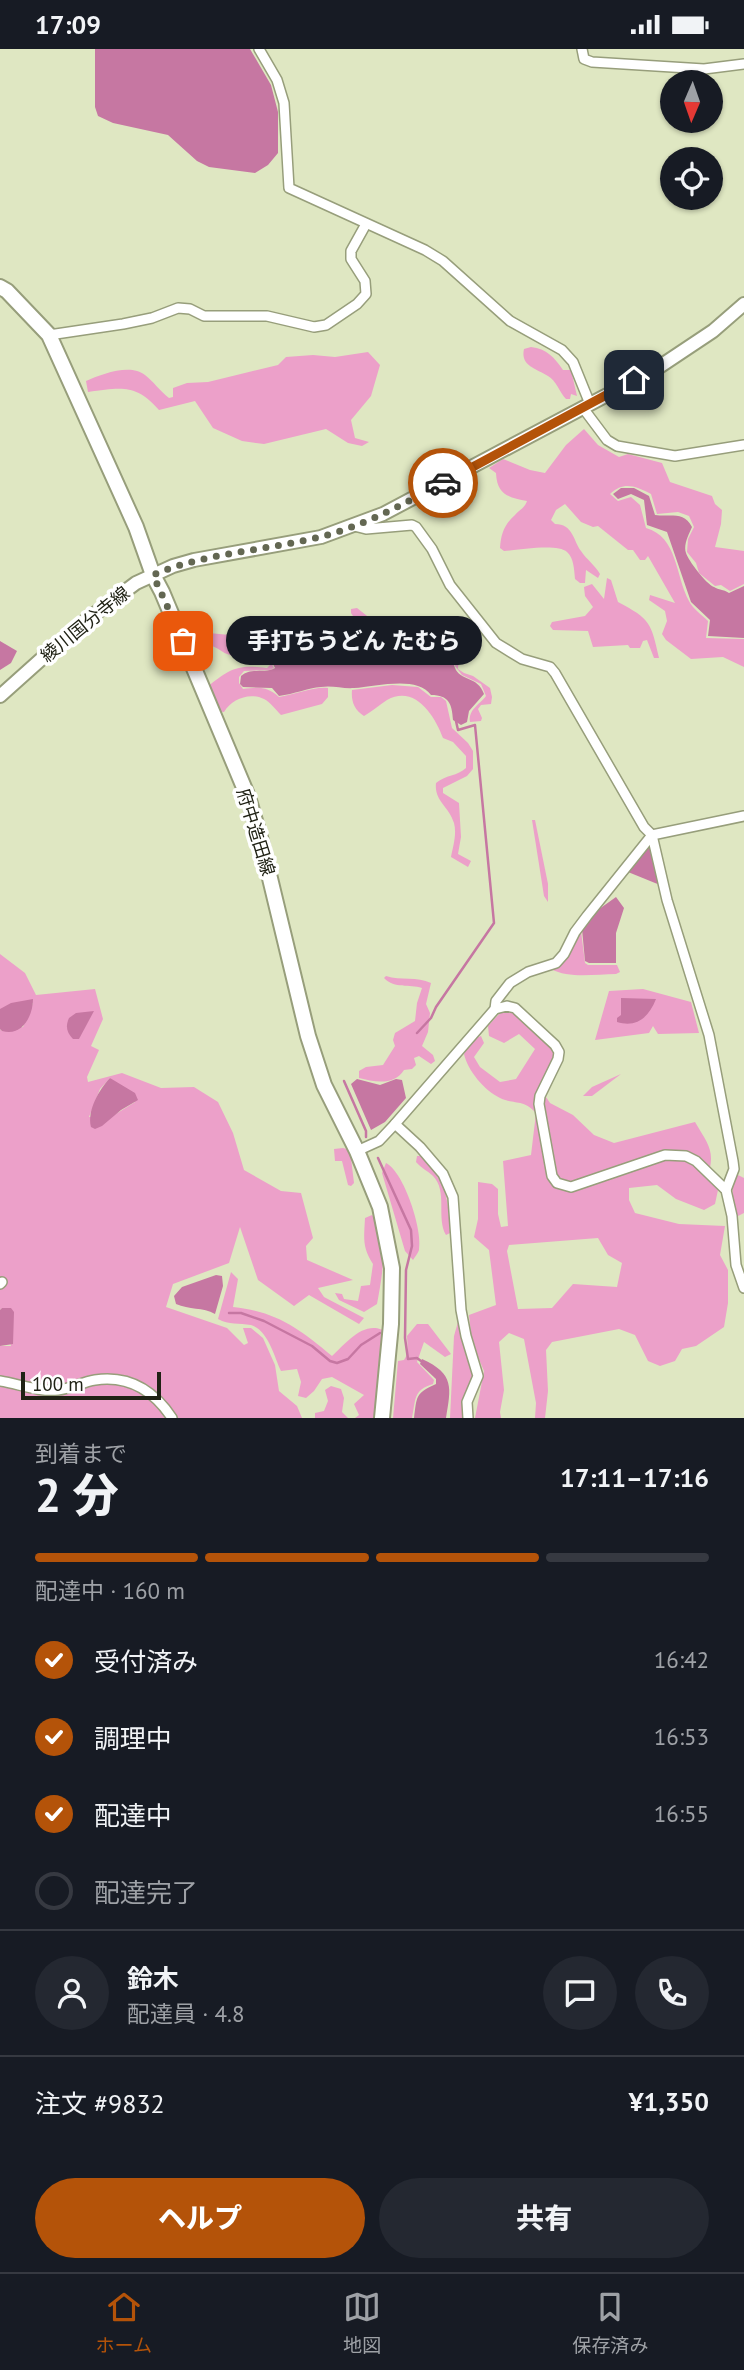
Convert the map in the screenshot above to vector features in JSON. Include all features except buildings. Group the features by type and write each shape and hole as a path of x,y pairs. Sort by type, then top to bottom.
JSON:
{"main road":[{"name":"府中造田線","path":"0,287 49,335 136,527 153,575 247,797 261,841 307,1036 324,1085 357,1151 380,1207 392,1268 391,1324 382,1418"},
{"name":"綾川国分寺線","path":"0,696 76,628 124,590 153,575 194,560 321,537 394,509 683,352 744,304"}],"street":[{"path":"259,49 277,80 284,103 289,188 443,261 510,321 562,350 573,362 587,406 607,440 617,446 675,456 744,445"},
{"path":"582,49 584,59 592,62 704,69 744,64"},
{"path":"49,335 152,318 178,308 190,309 204,316 267,316 294,324 314,327 326,325 357,305 366,294 365,281 351,259 351,251 366,224"},
{"path":"354,526 366,529 412,525 416,527 432,549 450,585 496,643 522,659 550,667 555,673 644,827 652,835 667,900 709,1035 734,1169 726,1190"},
{"path":"357,1151 379,1141 396,1124 495,1009 496,1001 510,983 528,972 556,963 587,915 652,835 744,816"},
{"path":"495,1009 507,1006 515,1008 555,1045 559,1052 539,1104 552,1176 557,1183 571,1187 654,1158 676,1154 696,1161 726,1190 732,1216 736,1265 744,1288"},
{"path":"396,1124 443,1174 453,1197 461,1310 478,1375 467,1402 468,1418"},
{"path":"0,1381 59,1391 96,1380 128,1383 150,1391 172,1418"}],"shaded area":[{"path":"95,49 250,49 271,85 278,112 278,153 268,165 255,173 209,167 197,161 168,135 113,123 98,116 95,107"},
{"path":"531,347 550,354 563,370 571,370 577,396 571,394 570,399 566,399 551,378 527,363 523,355 524,349"},
{"path":"368,352 380,365 371,396 351,420 355,438 369,442 362,446 348,443 326,429 264,444 242,441 213,428 195,401 159,410 135,391 110,389 88,392 86,381 108,373 132,370 145,375 169,398 173,397 173,388 187,383 208,382 278,365 286,357 335,357"},
{"path":"584,429 598,445 619,457 628,454 662,463 670,482 712,496 715,504 722,510 715,547 744,551 744,584 730,591 721,585 715,586 699,573 696,563 687,552 688,539 694,527 689,516 678,512 657,514 651,494 635,487 620,487 610,494 618,501 631,497 640,505 646,528 656,533 670,548 689,601 708,621 706,638 744,639 744,667 723,657 691,659 666,640 662,634 667,621 665,611 649,600 650,595 675,603 648,556 645,560 640,560 633,550 628,550 598,526 593,527 581,522 565,504 556,510 551,520 572,533 581,551 600,574 598,578 586,570 585,583 575,579 571,557 562,549 547,547 504,551 500,548 506,526 527,501 505,494 499,486 496,473 489,468 503,459 545,473 566,445"},
{"path":"621,488 634,488 649,496 655,515 681,517 689,522 692,527 686,543 686,553 711,585 729,593 744,586 744,638 708,636 710,620 691,602 667,532 647,525 644,500 631,494 618,499 613,494"},
{"path":"607,578 611,580 618,602 648,623 659,658 654,658 647,640 643,641 640,648 630,648 628,645 593,647 588,631 553,630 550,626 552,622 585,616 593,607 585,596 584,587 592,584 604,599"},
{"path":"357,608 376,623 369,633 372,638 368,648 351,649 336,641 315,648 295,649 272,639 262,642 261,651 274,668 244,671 239,677 243,689 262,688 279,697 310,689 328,688 328,697 322,704 281,715 264,699 253,696 236,700 224,712 215,711 206,688 234,669 267,668 270,665 227,654 209,645 204,636 209,633 240,636 270,631 297,636 315,644 337,638 351,640 356,636 359,625 351,609"},
{"path":"390,616 397,618 408,631 421,636 449,625 463,623 464,639 458,669 490,688 492,697 491,704 481,705 478,709 481,721 470,722 472,711 486,696 481,684 462,675 455,666 458,632 447,631 422,644 397,645 376,635 376,631 388,633 391,630 386,622"},
{"path":"445,632 456,633 454,664 457,672 478,684 484,694 469,711 467,722 461,725 453,720 452,709 446,699 431,695 416,685 325,687 279,696 272,688 243,687 240,684 241,676 245,673 275,668 262,646 270,641 299,651 338,643 360,651 369,649 377,636 393,646 401,647 433,643"},
{"path":"0,641 17,651 11,663 0,670"},
{"path":"392,685 418,687 431,697 441,697 446,701 452,728 473,751 473,769 467,776 443,788 443,793 459,803 461,837 458,854 471,861 468,867 451,857 455,836 454,823 436,789 436,783 440,780 466,768 466,756 453,742 443,738 429,712 415,699 397,696 364,716 354,705 352,690"},
{"path":"532,820 535,820 548,884 548,902 544,896"},
{"path":"648,847 653,849 660,885 628,872"},
{"path":"616,897 624,908 616,933 616,963 589,963 585,961 582,929 595,912"},
{"path":"581,931 585,963 617,965 620,972 574,975 551,969 568,953"},
{"path":"0,954 25,973 36,995 95,989 103,1019 91,1046 99,1050 87,1077 88,1082 122,1073 161,1088 194,1087 218,1102 233,1133 244,1170 281,1191 301,1193 313,1238 306,1246 307,1260 353,1280 318,1288 324,1297 364,1318 359,1324 309,1295 294,1306 258,1280 240,1227 229,1263 173,1284 166,1307 227,1328 244,1345 248,1343 243,1328 251,1328 263,1338 275,1365 279,1391 297,1406 302,1418 0,1418 0,1346 11,1346 2,1308 0,1310 0,1029 2,1031 23,1027 33,1003 0,1010","holes":["110,1078 135,1102 111,1117 89,1117 100,1089"]},
{"path":"386,976 431,983 426,1004 430,1013 428,1032 422,1046 433,1055 435,1061 431,1064 419,1056 414,1058 416,1065 412,1069 404,1070 390,1081 359,1078 359,1071 366,1067 383,1065 395,1046 395,1033 415,1021 422,988 393,984 384,978"},
{"path":"643,989 691,1002 699,1033 658,1034 653,1026 649,1033 595,1040 609,991"},
{"path":"621,998 656,999 646,1016 636,1022 624,1023 617,1022 621,1015"},
{"path":"33,999 31,1012 21,1028 9,1032 0,1029 0,1009 11,1003"},
{"path":"94,1011 79,1039 73,1039 67,1030 69,1018 76,1013"},
{"path":"514,1012 553,1049 555,1055 540,1088 550,1103 573,1115 594,1135 614,1143 695,1122 710,1149 711,1162 707,1179 718,1190 715,1204 704,1210 676,1199 657,1185 629,1188 629,1200 635,1213 679,1224 725,1226 720,1255 728,1270 728,1303 724,1327 696,1346 682,1349 675,1361 660,1366 648,1361 635,1335 619,1329 552,1342 546,1350 548,1391 545,1418 535,1418 536,1403 524,1339 509,1333 499,1342 504,1390 501,1418 475,1418 484,1371 472,1343 469,1315 496,1305 489,1250 474,1237 478,1219 478,1182 492,1184 498,1189 501,1227 508,1226 503,1161 531,1155 536,1113 523,1104 500,1098 488,1090 466,1060 464,1054 473,1039 481,1036 484,1043 474,1057 480,1067 500,1082 516,1079 535,1049 519,1034 504,1043 489,1036 488,1026 500,1013","holes":["598,1238 608,1255 622,1263 617,1287 573,1284 552,1308 518,1309 507,1251 509,1245"]},
{"path":"621,1074 592,1096 583,1096 592,1087"},
{"path":"110,1078 135,1093 138,1100 95,1129 91,1127 90,1121 92,1107"},
{"path":"357,1079 380,1085 396,1079 402,1080 406,1098 385,1122 371,1130 351,1084"},
{"path":"334,1149 350,1150 354,1183 351,1186 348,1185 342,1161 335,1161"},
{"path":"417,1156 422,1156 430,1166 445,1191 450,1233 446,1235 442,1221 440,1189 433,1176 416,1162"},
{"path":"386,1163 399,1178 415,1216 419,1250 413,1260 405,1251 382,1173"},
{"path":"736,1174 744,1178 744,1213 738,1216 732,1201"},
{"path":"372,1215 381,1236 383,1258 377,1304 364,1312 339,1300 335,1293 342,1294 344,1299 358,1301 361,1286 370,1285 373,1264 365,1247 364,1231 365,1218"},
{"path":"231,1272 238,1279 233,1307 275,1317 308,1337 332,1356 362,1331 369,1328 383,1330 375,1418 355,1418 359,1415 354,1404 364,1395 332,1377 322,1379 306,1398 298,1396 301,1382 297,1369 281,1371 262,1332 251,1325 218,1319"},
{"path":"216,1275 222,1276 223,1286 215,1314 176,1304 174,1296 182,1287"},
{"path":"11,1308 14,1312 13,1344 0,1346 0,1310"},
{"path":"458,1322 474,1377 464,1418 450,1418 454,1336"},
{"path":"417,1324 428,1324 451,1354 445,1357 424,1342 417,1362 434,1380 433,1384 419,1392 412,1418 393,1418 398,1361 404,1360 408,1353 407,1336"},
{"path":"422,1359 440,1370 448,1383 446,1418 414,1418 418,1397 424,1390 436,1384 436,1379 420,1364"},
{"path":"331,1386 341,1389 344,1398 342,1412 348,1418 315,1418 315,1413 324,1411 328,1401 325,1390"}],"waterway":[{"path":"417,1033 431,1018 494,923 475,725 458,730 456,721"},
{"path":"344,1081 366,1131 366,1137"},
{"path":"378,1158 411,1230 412,1246 406,1270 405,1338 408,1359 417,1358 421,1361"},
{"path":"229,1313 241,1313 264,1321 312,1346 330,1361 337,1363 348,1359 361,1345 380,1333"}],"way so far":[{"path":"183,641 153,575 194,560 321,537 383,514 443,483"}],"place":[{"name":"手打ちうどん たむら","path":"183,641"}],"route":[{"path":"443,483 634,380"}]}
